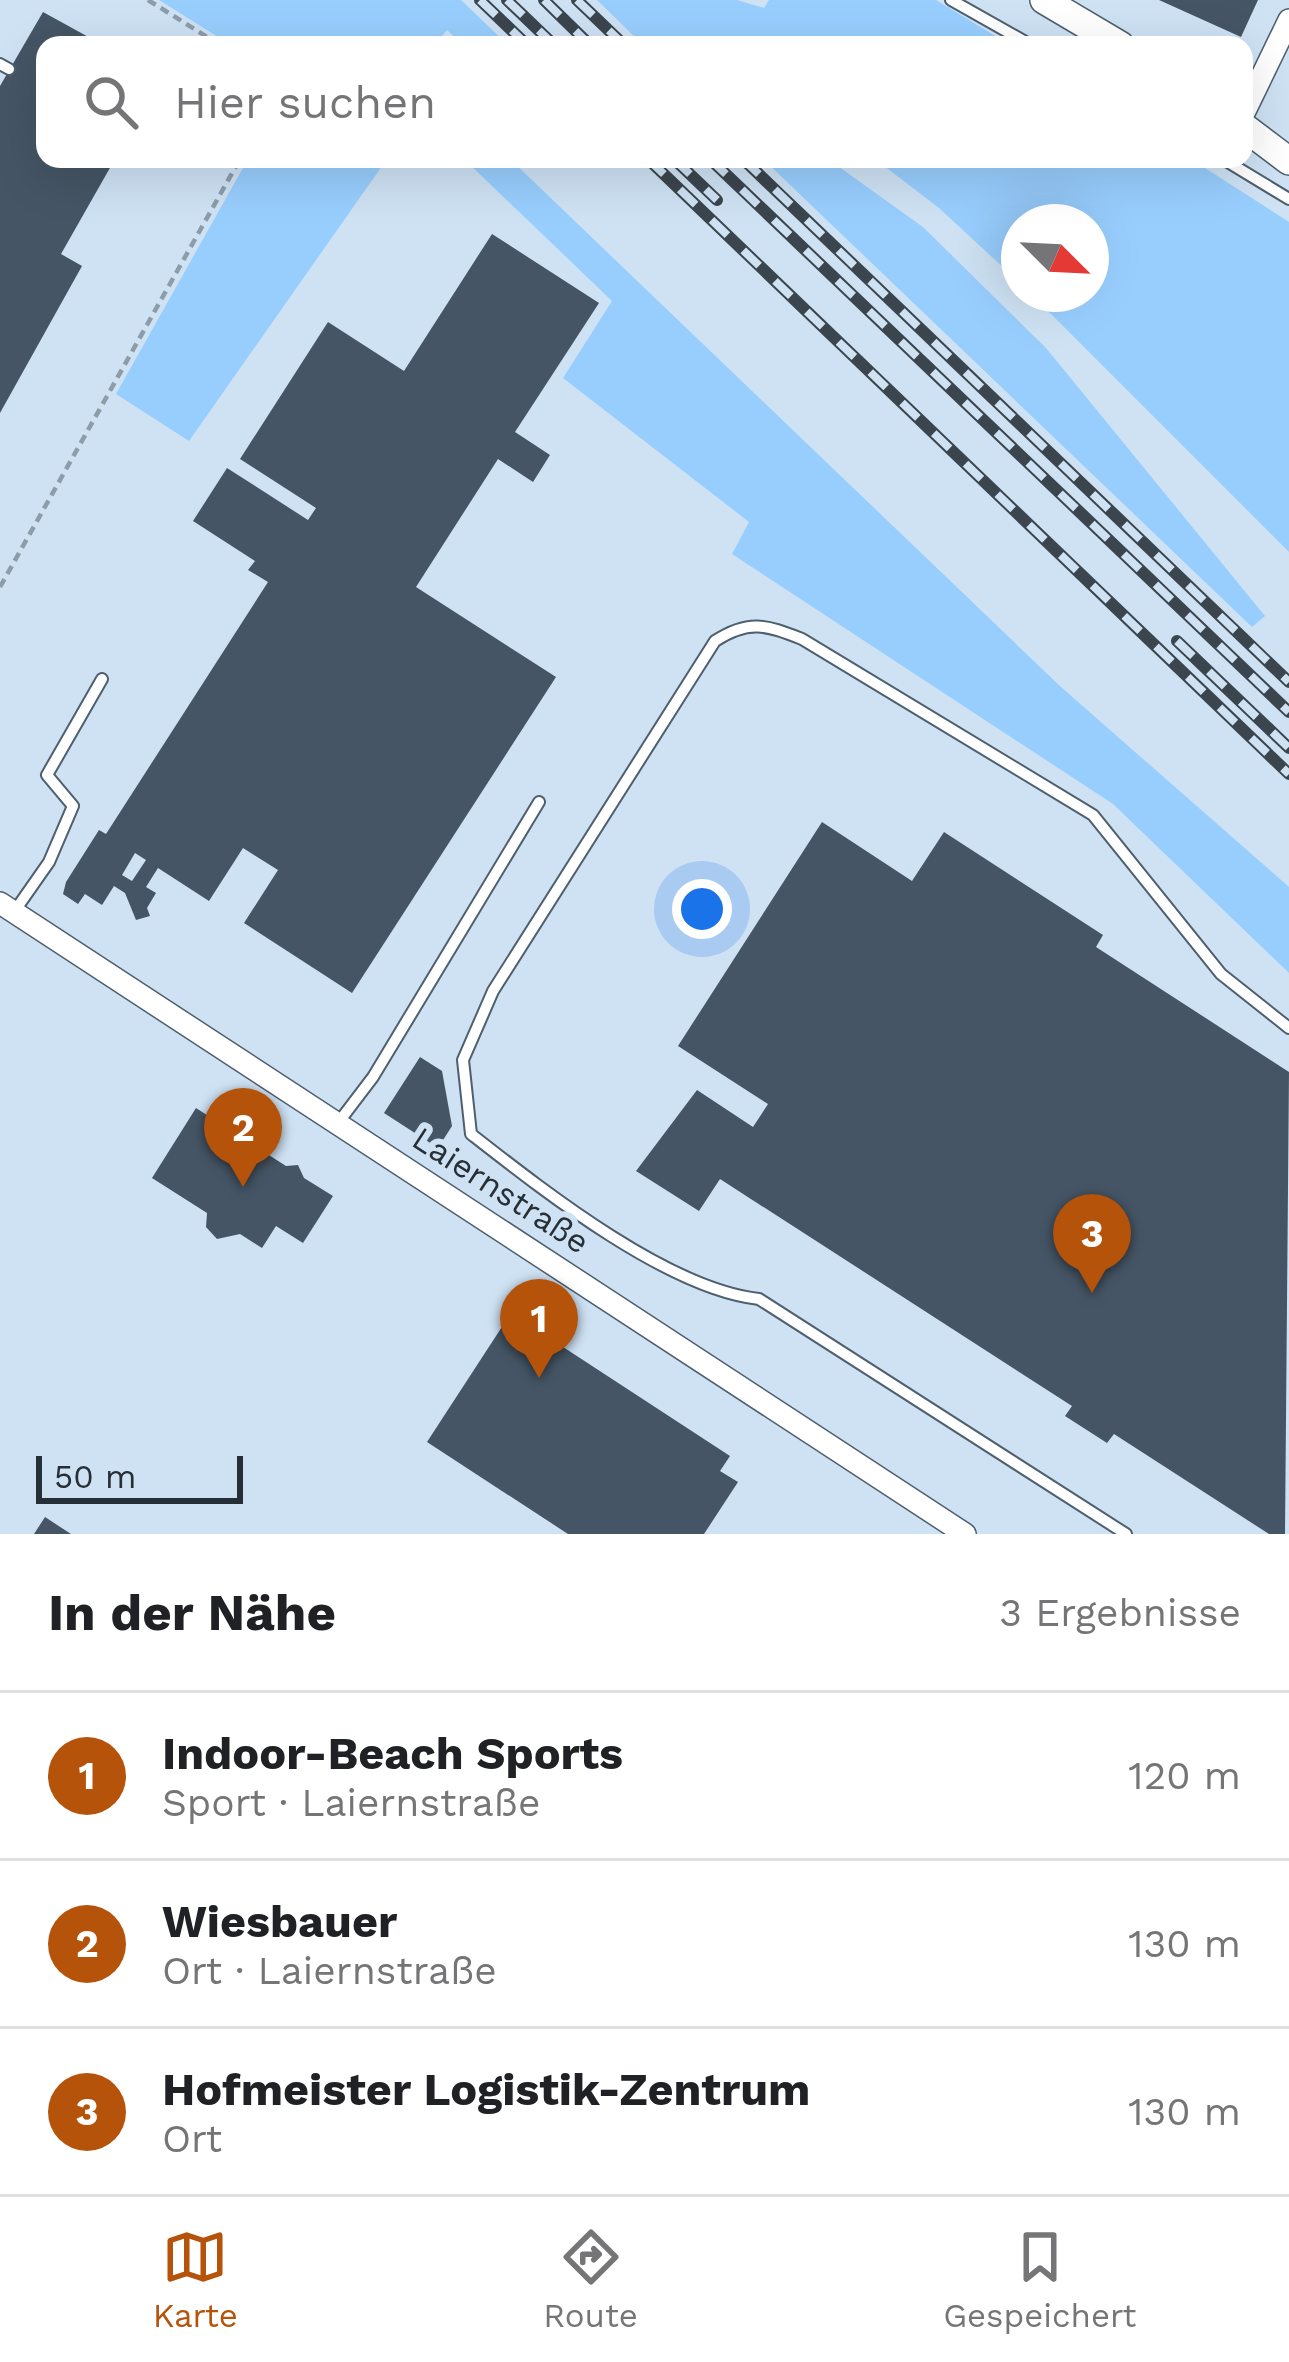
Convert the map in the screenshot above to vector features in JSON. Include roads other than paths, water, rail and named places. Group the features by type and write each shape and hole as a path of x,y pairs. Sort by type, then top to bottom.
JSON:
{"street":[{"path":"1044,0 1105,36"},
{"path":"1253,94 1289,20"},
{"path":"1253,134 1289,161"},
{"name":"Laiernstraße","path":"7,907 965,1534"}],"lane":[{"path":"951,0 1015,36"},
{"path":"1238,168 1289,199"},
{"path":"1126,1534 759,1299 717,1294 552,1197 471,1134 463,1060 493,991 715,641 736,628 762,623 802,639 1093,815 1221,974 1289,1028"},
{"path":"7,907 49,862 73,806 47,775 102,679"},
{"path":"338,1123 373,1077 539,802"}],"railway":[{"path":"480,0 518,36"},
{"path":"507,0 545,36"},
{"path":"544,0 581,36"},
{"path":"577,0 615,36"},
{"path":"657,168 1289,774"},
{"path":"683,168 717,200"},
{"path":"719,168 1289,712"},
{"path":"752,168 1289,682"},
{"path":"1177,641 1289,748"}],"place":[{"name":"Wiesbauer","path":"243,1187"},
{"name":"Hofmeister Logistik-Zentrum","path":"1092,1293"},
{"name":"Indoor-Beach Sports","path":"539,1378"}]}
